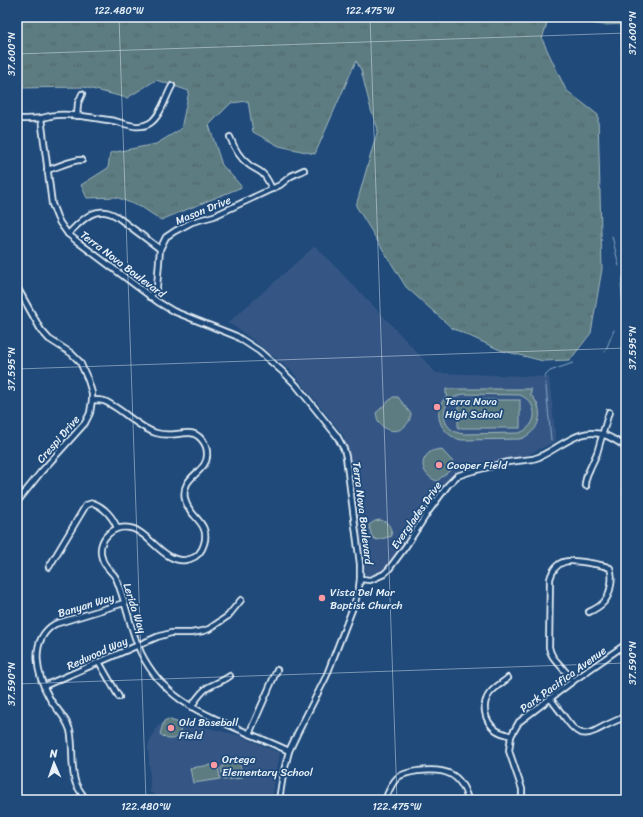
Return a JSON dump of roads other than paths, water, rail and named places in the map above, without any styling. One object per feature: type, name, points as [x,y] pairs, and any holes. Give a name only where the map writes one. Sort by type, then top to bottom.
[{"type":"street","points":[[17,119],[40,118],[57,115],[111,120],[134,126],[146,125],[155,119],[159,114],[172,86]]},
{"type":"street","points":[[76,116],[78,103],[82,94]]},
{"type":"street","name":"Terra Nova Boulevard","points":[[40,118],[54,211],[68,234],[150,298],[173,311],[227,332],[251,345],[266,356],[290,378],[332,430],[341,442],[344,449],[348,464],[360,556],[359,587],[355,602],[322,686],[289,751],[282,775],[279,800]]},
{"type":"street","points":[[230,137],[237,153],[246,163],[266,176],[272,189]]},
{"type":"street","points":[[47,170],[82,160]]},
{"type":"street","name":"Mason Drive","points":[[160,249],[166,237],[175,230],[214,216],[284,183],[291,176],[304,170]]},
{"type":"street","points":[[68,234],[88,216],[105,212],[116,216],[160,249],[158,284],[156,290],[150,298]]},
{"type":"street","name":"Crespi Drive","points":[[17,288],[41,330],[50,339],[71,353],[80,362],[92,393],[90,413],[85,423],[41,472],[17,502]]},
{"type":"street","points":[[50,567],[86,505],[93,503],[113,518],[117,528],[127,527],[137,530],[167,555],[178,560],[184,561],[194,558],[204,545],[204,530],[200,521],[186,505],[184,498],[186,484],[206,463],[207,450],[204,442],[197,435],[190,433],[173,435],[158,434],[148,430],[120,410],[105,402],[92,400]]},
{"type":"street","points":[[586,486],[586,475],[595,459],[609,412]]},
{"type":"street","name":"Everglades Drive","points":[[360,579],[370,580],[384,574],[389,569],[428,512],[448,485],[457,476],[508,462],[539,457],[574,437],[585,433],[591,432],[603,435],[626,447]]},
{"type":"street","name":"Lerida Way","points":[[117,528],[104,538],[101,557],[104,564],[116,578],[138,645],[145,660],[160,681],[178,698],[211,718],[289,751]]},
{"type":"street","points":[[573,681],[554,659],[549,647],[550,579],[554,570],[561,563],[577,561],[605,565],[610,568],[612,574],[610,592],[606,600],[598,608],[588,612]]},
{"type":"street","name":"Redwood Way","points":[[44,686],[157,637],[171,633],[191,633],[203,631],[219,623],[228,616],[241,600]]},
{"type":"street","name":"Banyan Way","points":[[86,800],[76,785],[71,736],[68,725],[50,699],[39,672],[38,648],[40,639],[47,630],[55,624],[124,603]]},
{"type":"street","name":"Park Pacifica Avenue","points":[[511,736],[519,722],[573,681],[626,644]]},
{"type":"street","points":[[99,662],[120,697]]},
{"type":"street","points":[[249,734],[276,670]]},
{"type":"street","points":[[191,707],[206,689],[230,676]]},
{"type":"street","points":[[508,678],[490,693],[485,708],[486,716],[491,725],[498,731],[511,736],[510,751],[522,789],[522,800]]},
{"type":"street","points":[[550,698],[572,727],[579,732],[592,732],[626,717]]},
{"type":"street","points":[[384,800],[392,784],[401,776],[412,772],[434,769],[450,774],[459,781],[465,790],[468,800]]},
{"type":"waterway","points":[[612,236],[619,266]]},
{"type":"waterway","points":[[623,277],[621,286],[624,317]]},
{"type":"waterway","points":[[605,352],[614,330]]},
{"type":"waterway","points":[[551,440],[545,376],[550,371],[573,363]]},
{"type":"place","name":"Terra Nova High School","points":[[437,407]]},
{"type":"place","name":"Cooper Field","points":[[439,465]]},
{"type":"place","name":"Vista Del Mar Baptist Church","points":[[322,598]]},
{"type":"place","name":"Old Baseball Field","points":[[171,728]]},
{"type":"place","name":"Ortega Elementary School","points":[[214,765]]}]
